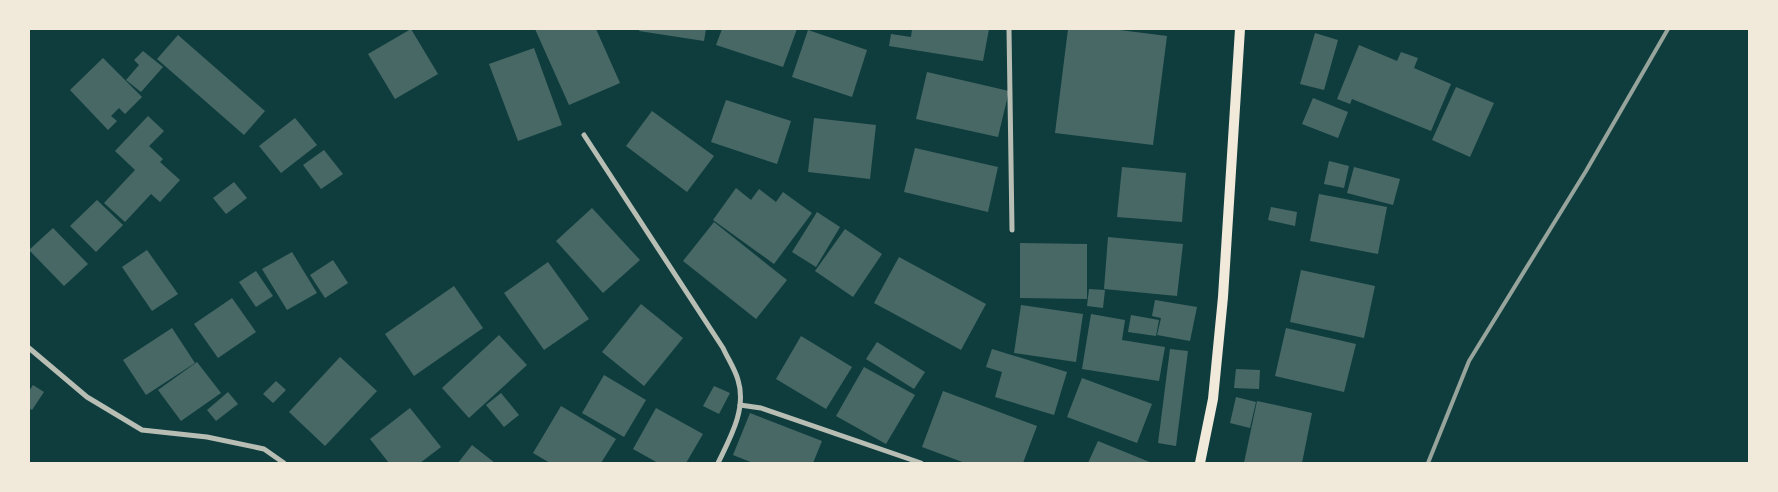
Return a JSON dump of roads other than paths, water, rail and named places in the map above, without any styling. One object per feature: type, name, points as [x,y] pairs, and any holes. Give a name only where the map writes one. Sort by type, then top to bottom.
[{"type":"main road","points":[[1200,463],[1213,399],[1223,297],[1240,29]]},
{"type":"street","points":[[1009,29],[1012,230]]},
{"type":"street","points":[[584,135],[723,348],[738,381],[740,405],[734,428],[718,463]]},
{"type":"street","points":[[29,348],[86,397],[142,430],[207,437],[264,449],[284,463]]},
{"type":"street","points":[[740,405],[760,408],[921,463]]},
{"type":"railway","points":[[1428,463],[1469,361],[1586,171],[1668,29]]}]
